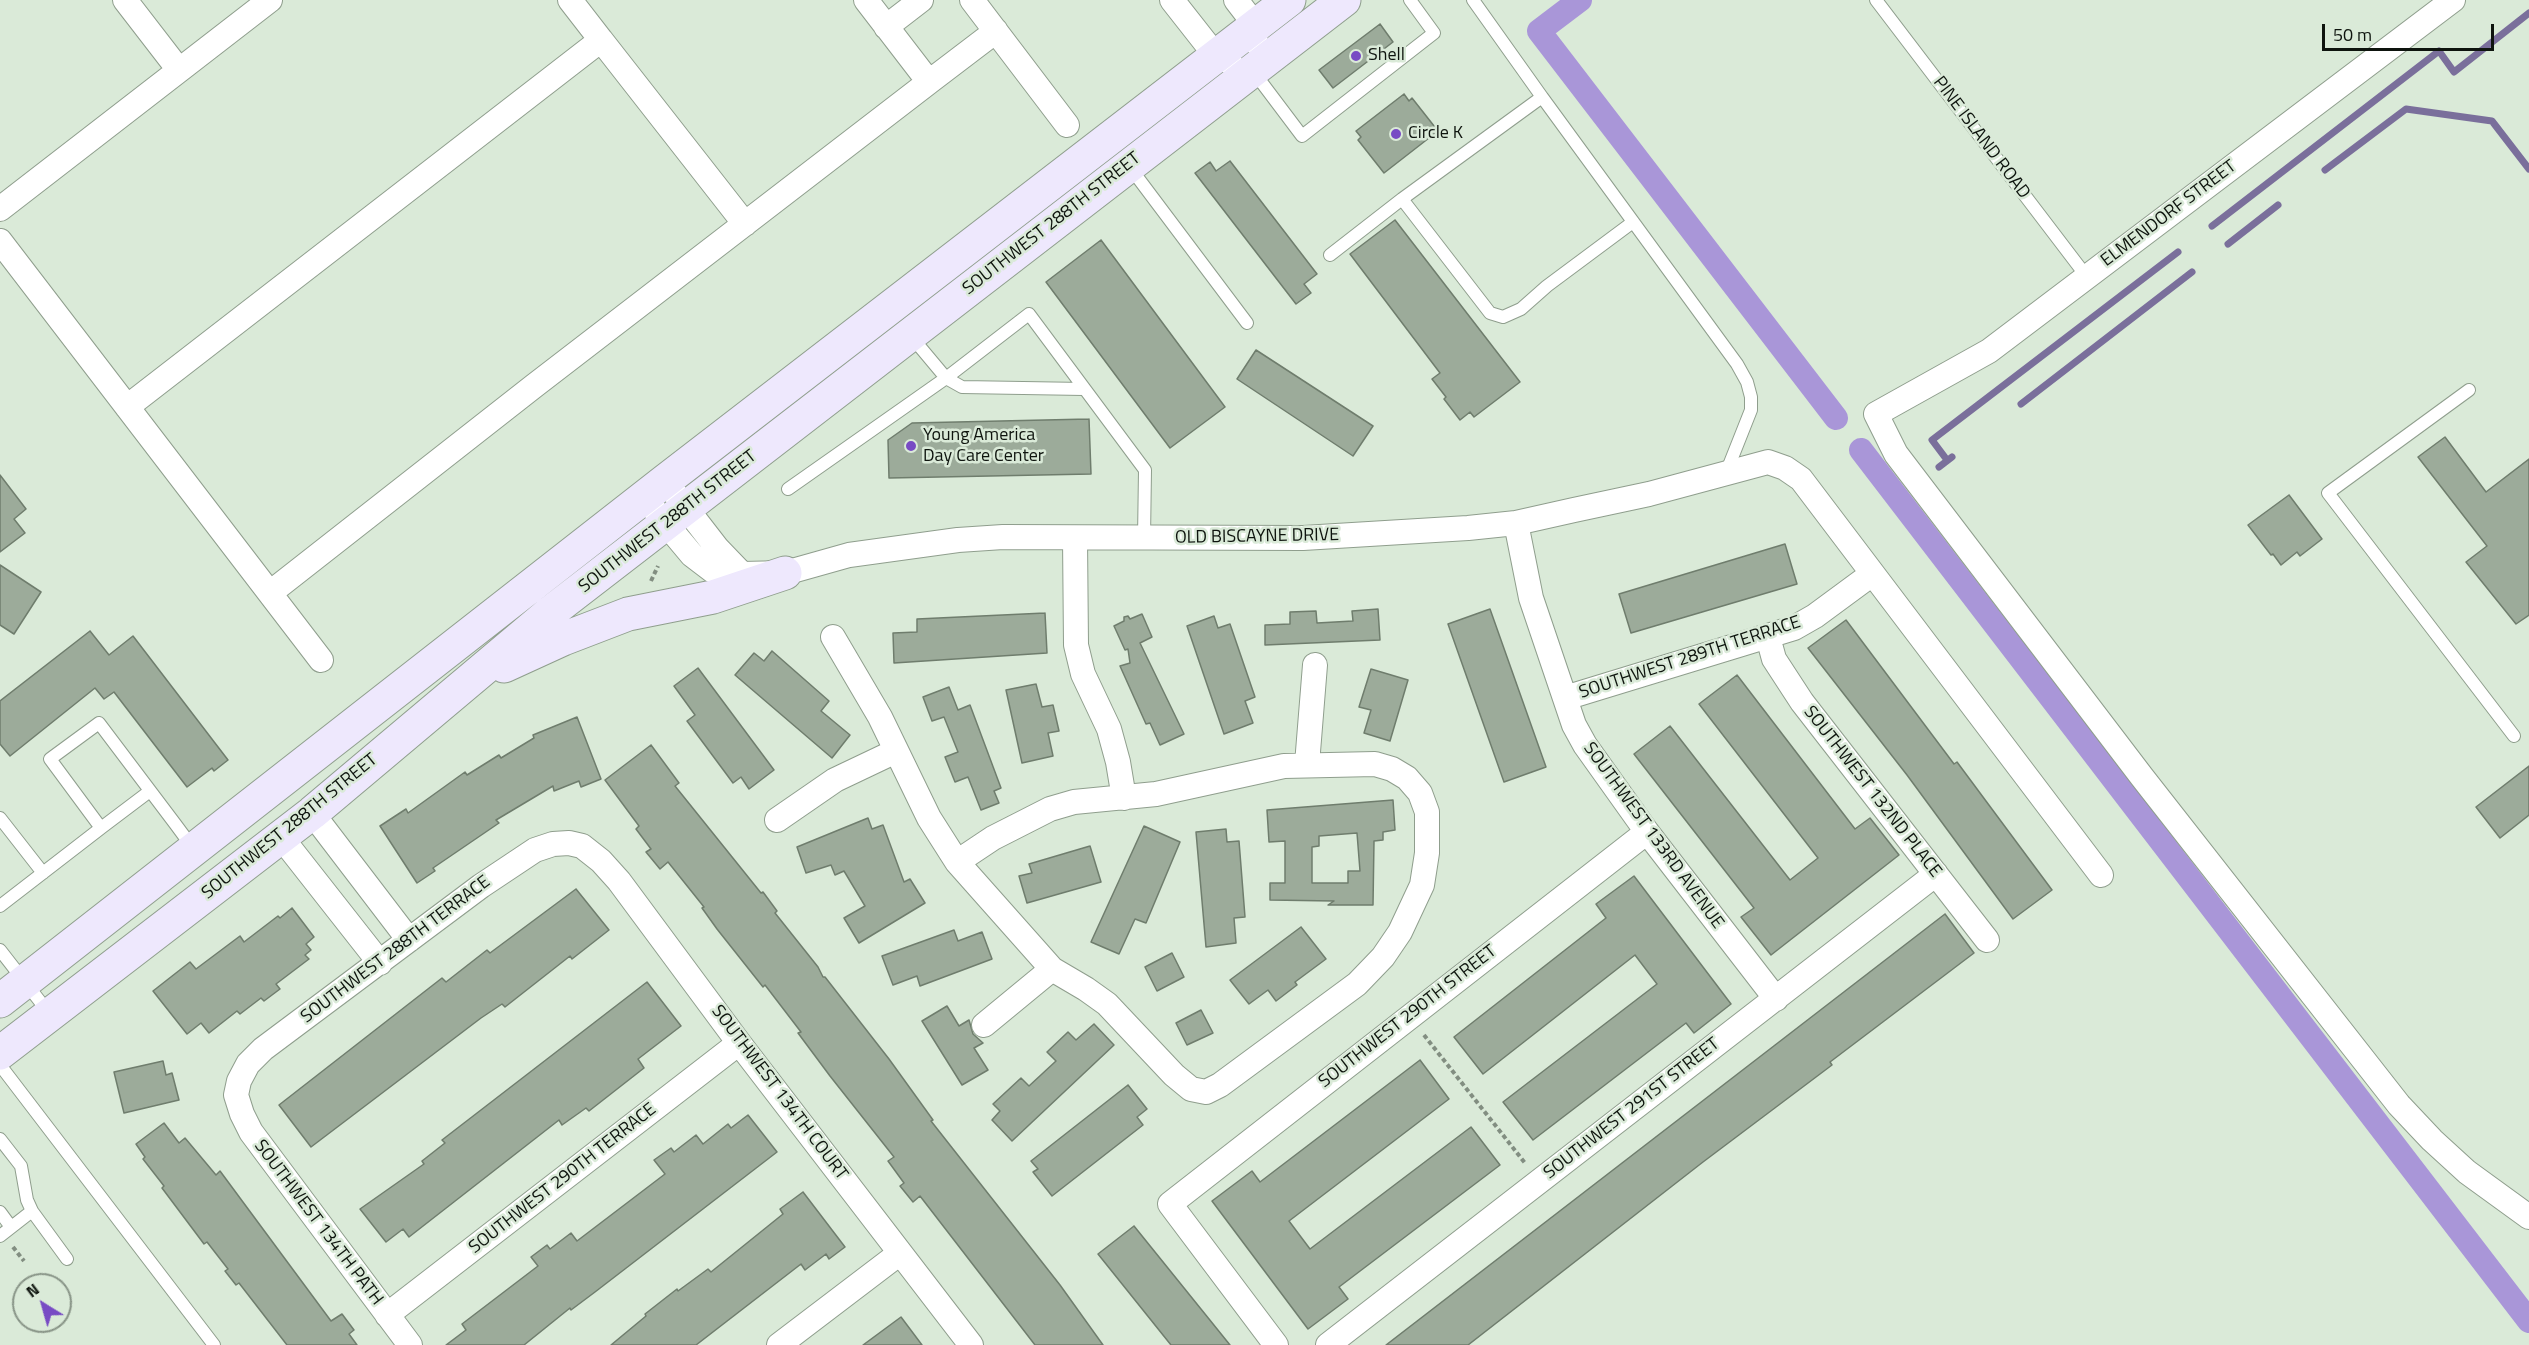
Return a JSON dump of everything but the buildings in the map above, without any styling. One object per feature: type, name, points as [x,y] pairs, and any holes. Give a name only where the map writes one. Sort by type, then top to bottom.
[{"type":"main road","name":"SOUTHWEST 288TH STREET","points":[[12,992],[655,489],[1289,0]]},
{"type":"main road","name":"SOUTHWEST 288TH STREET","points":[[0,1053],[312,813],[551,612],[1344,0]]},
{"type":"main road","points":[[889,309],[910,334]]},
{"type":"main road","points":[[471,679],[628,614],[713,597],[785,573]]},
{"type":"street","points":[[125,0],[179,70]]},
{"type":"street","points":[[0,209],[270,0]]},
{"type":"street","points":[[570,0],[745,224]]},
{"type":"street","points":[[866,0],[929,82]]},
{"type":"street","points":[[886,27],[921,0]]},
{"type":"street","points":[[972,0],[1067,125]]},
{"type":"street","points":[[1173,0],[1216,57],[1253,70],[1256,26],[1236,0]]},
{"type":"street","name":"ELMENDORF STREET","points":[[2453,0],[1989,351],[1876,414],[1903,463],[2135,768],[2399,1105],[2467,1172],[2529,1217]]},
{"type":"street","points":[[270,594],[534,386],[996,31]]},
{"type":"street","points":[[127,407],[601,40]]},
{"type":"street","points":[[0,241],[321,660]]},
{"type":"street","name":"OLD BISCAYNE DRIVE","points":[[655,489],[675,515],[702,564],[713,571],[742,574],[785,573],[849,555],[925,543],[1003,537],[1371,535],[1516,522],[1649,494],[1768,462],[1785,468],[1801,479],[1872,574]]},
{"type":"street","name":"SOUTHWEST 133RD AVENUE","points":[[1516,522],[1532,598],[1574,725],[1595,762],[1776,999]]},
{"type":"street","points":[[1075,538],[1076,645],[1083,674],[1109,729],[1124,798]]},
{"type":"street","points":[[1872,574],[2101,875]]},
{"type":"street","name":"SOUTHWEST 289TH TERRACE","points":[[1565,698],[1768,637],[1815,616],[1872,574]]},
{"type":"street","points":[[833,637],[880,717],[929,818],[957,862],[1052,969],[1107,1004],[1191,1089],[1206,1092],[1220,1085],[1357,984],[1383,957],[1400,932],[1422,885],[1427,853],[1427,812],[1420,793],[1407,778],[1392,769],[1375,764],[1284,766],[1208,783],[1124,798],[1074,802],[1050,809],[993,838],[957,862]]},
{"type":"street","name":"SOUTHWEST 132ND PLACE","points":[[1768,637],[1774,659],[1784,677],[1987,940]]},
{"type":"street","points":[[1307,764],[1315,665]]},
{"type":"street","points":[[777,820],[835,780],[896,751]]},
{"type":"street","points":[[312,813],[409,940]]},
{"type":"street","name":"SOUTHWEST 290TH STREET","points":[[1276,1345],[1170,1204],[1647,832]]},
{"type":"street","points":[[281,837],[380,963]]},
{"type":"street","name":"SOUTHWEST 288TH TERRACE","points":[[236,1095],[239,1081],[248,1064],[263,1048],[499,873],[535,850],[553,844],[582,846]]},
{"type":"street","name":"SOUTHWEST 134TH COURT","points":[[582,846],[601,861],[620,881],[739,1043],[971,1345]]},
{"type":"street","name":"SOUTHWEST 291ST STREET","points":[[1328,1345],[1936,874]]},
{"type":"street","points":[[984,1024],[1052,969]]},
{"type":"street","name":"SOUTHWEST 290TH TERRACE","points":[[387,1315],[739,1043]]},
{"type":"street","name":"SOUTHWEST 134TH PATH","points":[[236,1095],[251,1132],[410,1345]]},
{"type":"street","points":[[779,1345],[900,1253]]},
{"type":"lane","points":[[1253,70],[1302,136],[1434,33],[1410,0]]},
{"type":"lane","points":[[1473,0],[1737,364],[1747,381],[1751,410],[1726,472]]},
{"type":"lane","name":"PINE ISLAND ROAD","points":[[1876,0],[2086,277]]},
{"type":"lane","points":[[1330,255],[1402,199],[1542,97]]},
{"type":"lane","points":[[1128,165],[1247,323]]},
{"type":"lane","points":[[1402,199],[1490,313],[1503,317],[1521,309],[1547,286],[1633,222]]},
{"type":"lane","points":[[788,489],[946,378],[1029,314],[1145,470],[1144,538]]},
{"type":"lane","points":[[910,334],[946,378],[962,387],[1084,389]]},
{"type":"lane","points":[[2469,390],[2328,493],[2514,736]]},
{"type":"lane","points":[[101,828],[50,759],[99,723],[194,849]]},
{"type":"lane","points":[[0,906],[150,791]]},
{"type":"lane","points":[[0,818],[43,873]]},
{"type":"lane","points":[[0,951],[12,992],[50,1015]]},
{"type":"lane","points":[[0,1065],[214,1345]]},
{"type":"lane","points":[[0,1139],[21,1166],[27,1200],[32,1211],[67,1259]]},
{"type":"lane","points":[[0,1236],[32,1211]]},
{"type":"lane","points":[[0,1212],[11,1227]]},
{"type":"path","points":[[648,589],[660,561]]},
{"type":"path","points":[[1422,1032],[1527,1165]]},
{"type":"path","points":[[12,1246],[24,1261]]},
{"type":"waterway","points":[[1580,0],[1539,31],[1836,418]]},
{"type":"waterway","points":[[2212,226],[2439,51],[2454,72],[2529,13]]},
{"type":"waterway","points":[[2325,170],[2406,109],[2492,121],[2529,169]]},
{"type":"waterway","points":[[2228,244],[2278,205]]},
{"type":"waterway","points":[[1947,460],[1932,440],[2178,252]]},
{"type":"waterway","points":[[2021,404],[2192,272]]},
{"type":"waterway","points":[[1861,450],[2529,1321]]},
{"type":"waterway","points":[[1939,467],[1952,457]]},
{"type":"place","name":"Shell","points":[[1356,56]]},
{"type":"place","name":"Circle K","points":[[1396,134]]},
{"type":"place","name":"Young America Day Care Center","points":[[911,446]]}]
